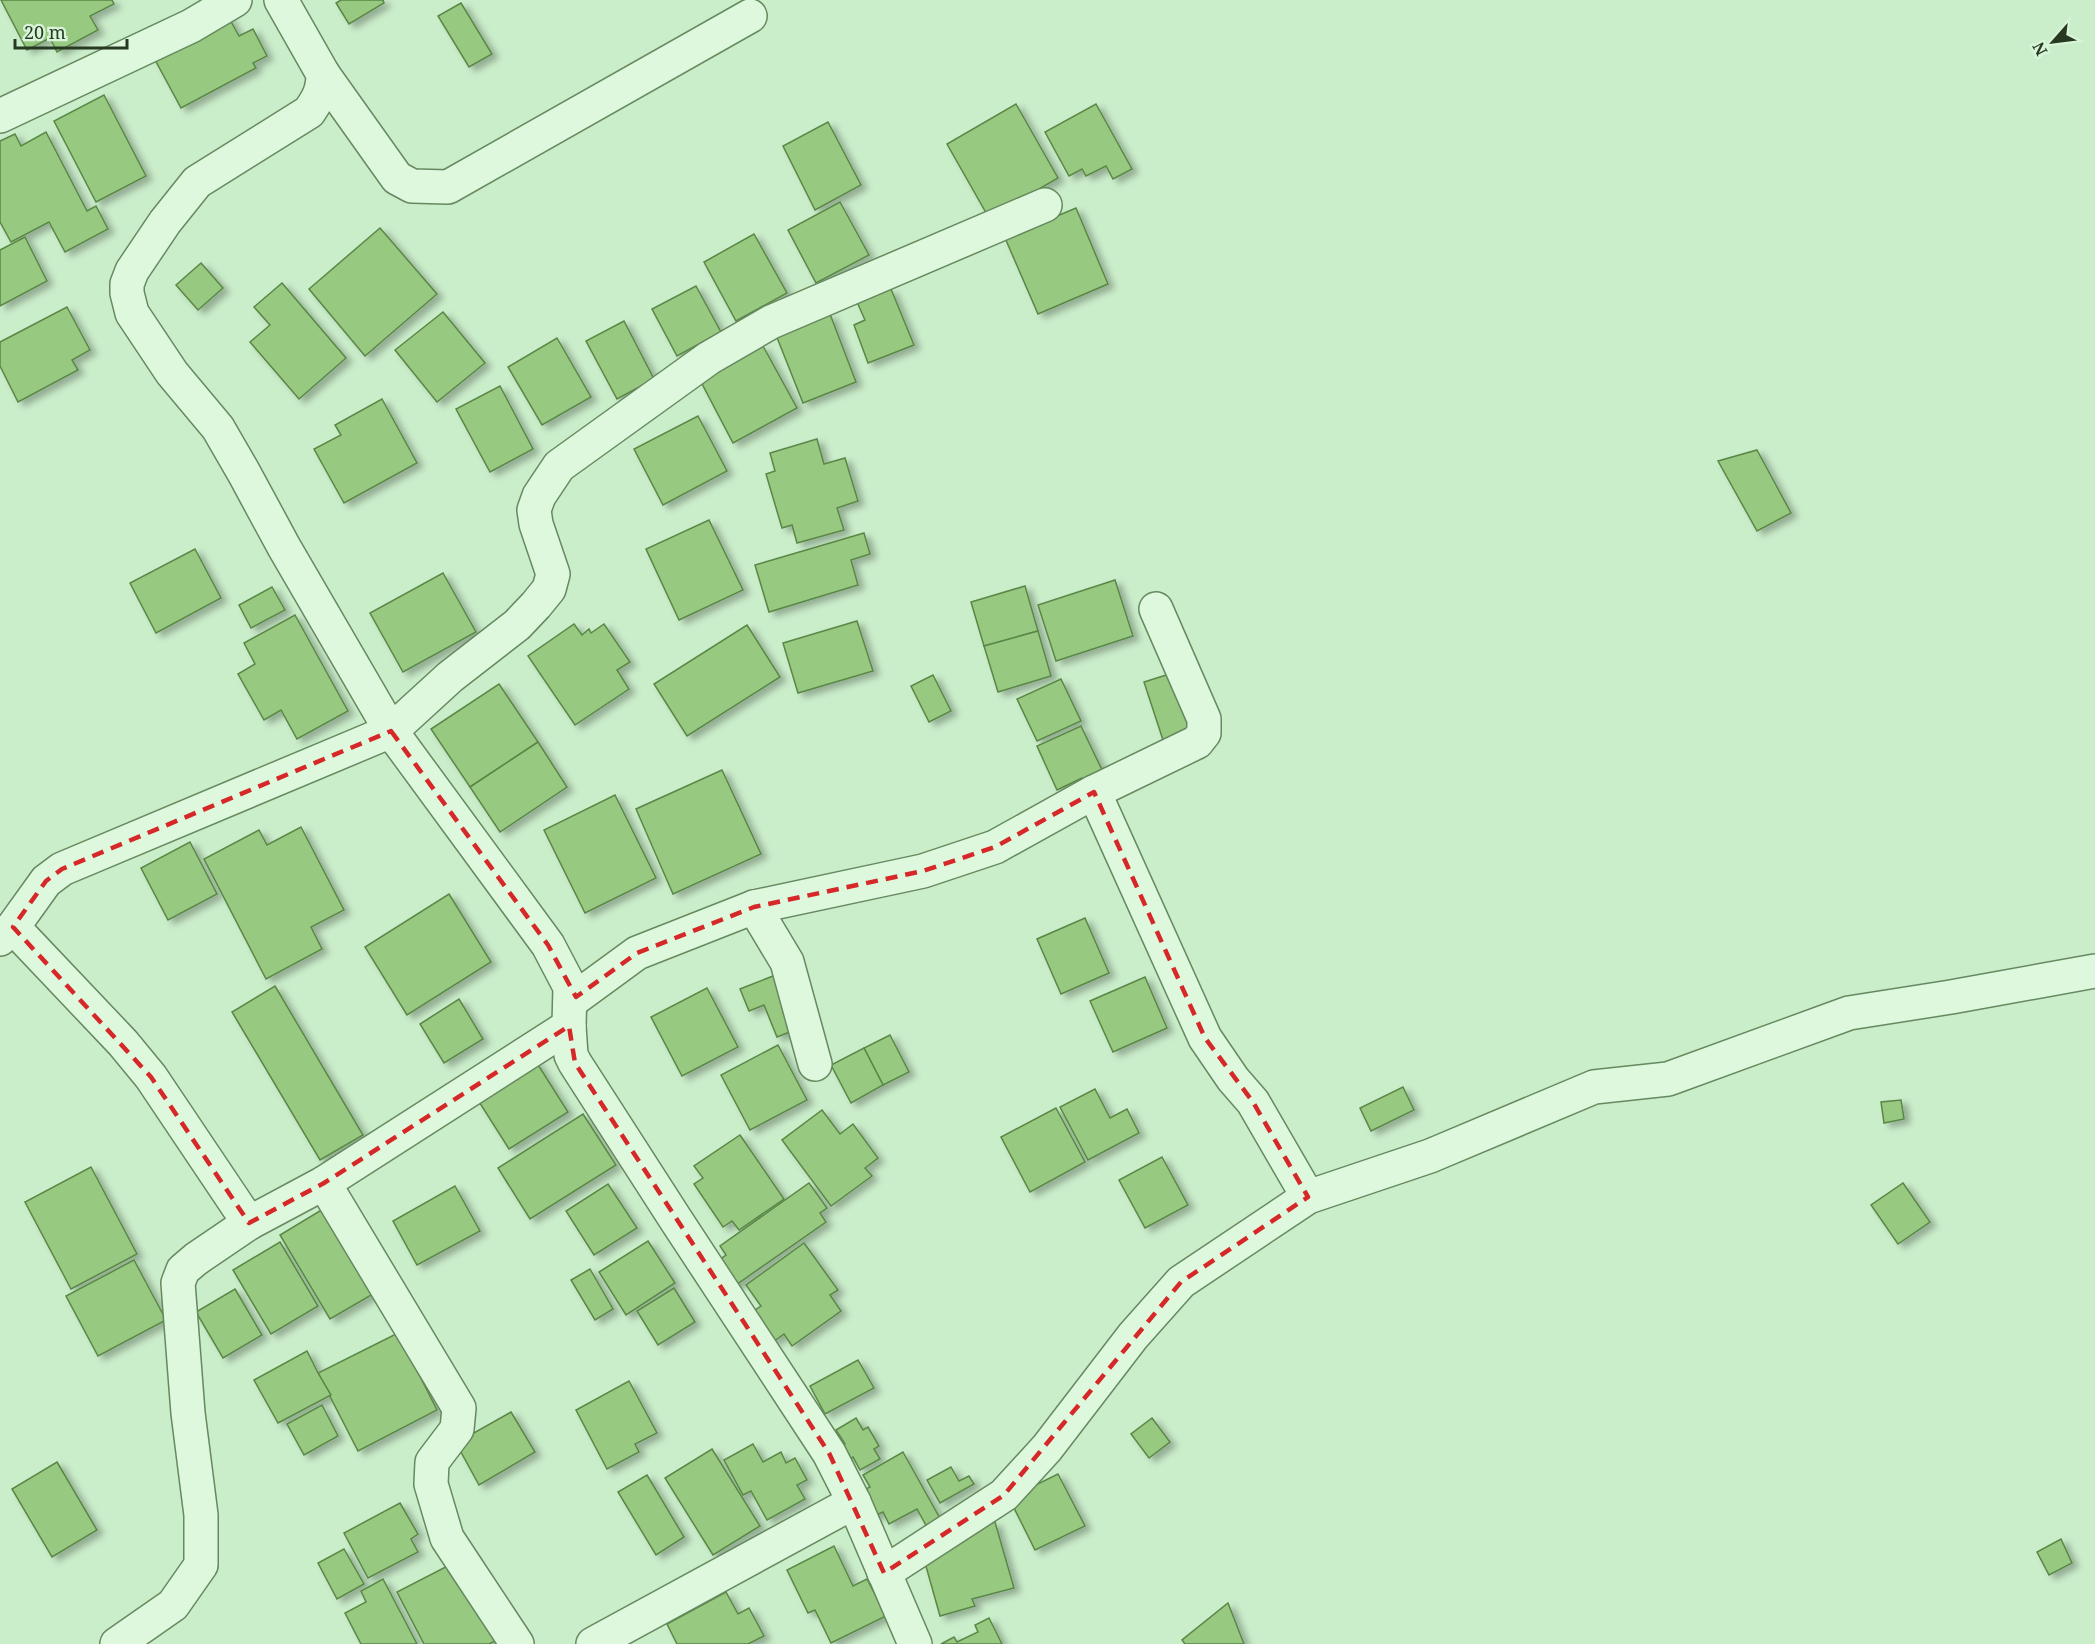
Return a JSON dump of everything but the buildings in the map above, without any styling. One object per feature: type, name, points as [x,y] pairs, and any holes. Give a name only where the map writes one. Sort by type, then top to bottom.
[{"type":"street","points":[[0,116],[180,31],[235,0]]},
{"type":"street","points":[[281,0],[322,74],[397,178],[412,186],[448,187],[750,15]]},
{"type":"street","points":[[322,74],[323,86],[320,98],[309,112],[197,182],[165,222],[132,271],[127,284],[132,313],[172,373],[218,428],[284,547],[391,730],[548,945],[570,987],[571,1055],[575,1063],[829,1453],[855,1502],[915,1644]]},
{"type":"street","points":[[249,1223],[144,1068],[123,1043],[7,933],[46,881],[62,869],[391,730],[450,678],[517,625],[549,589],[553,574],[536,524],[534,510],[539,496],[559,466],[709,358],[771,322],[1045,205]]},
{"type":"street","points":[[117,1644],[172,1605],[201,1565],[201,1515],[188,1413],[178,1283],[183,1270],[196,1258],[249,1223],[324,1183],[569,1014],[637,953],[754,907],[923,871],[995,847],[1094,792],[1197,742],[1204,733],[1204,719],[1156,609]]},
{"type":"street","points":[[1094,792],[1205,1038],[1233,1079],[1253,1102],[1308,1197]]},
{"type":"street","points":[[754,907],[787,962],[815,1064]]},
{"type":"street","points":[[884,1573],[1004,1495],[1047,1448],[1133,1336],[1181,1282],[1308,1197],[1430,1156],[1594,1087],[1668,1078],[1849,1013],[1951,998],[2095,971]]},
{"type":"street","points":[[324,1183],[459,1408],[457,1429],[432,1462],[431,1484],[447,1538],[517,1644]]},
{"type":"street","points":[[592,1644],[855,1502]]},
{"type":"highlighted area","points":[[391,731],[548,945],[576,997],[637,953],[754,907],[923,871],[995,847],[1094,792],[1205,1038],[1253,1102],[1308,1197],[1181,1282],[1004,1495],[884,1573],[829,1453],[575,1063],[569,1026],[324,1183],[249,1223],[151,1077],[13,927],[46,881],[62,869]]}]
